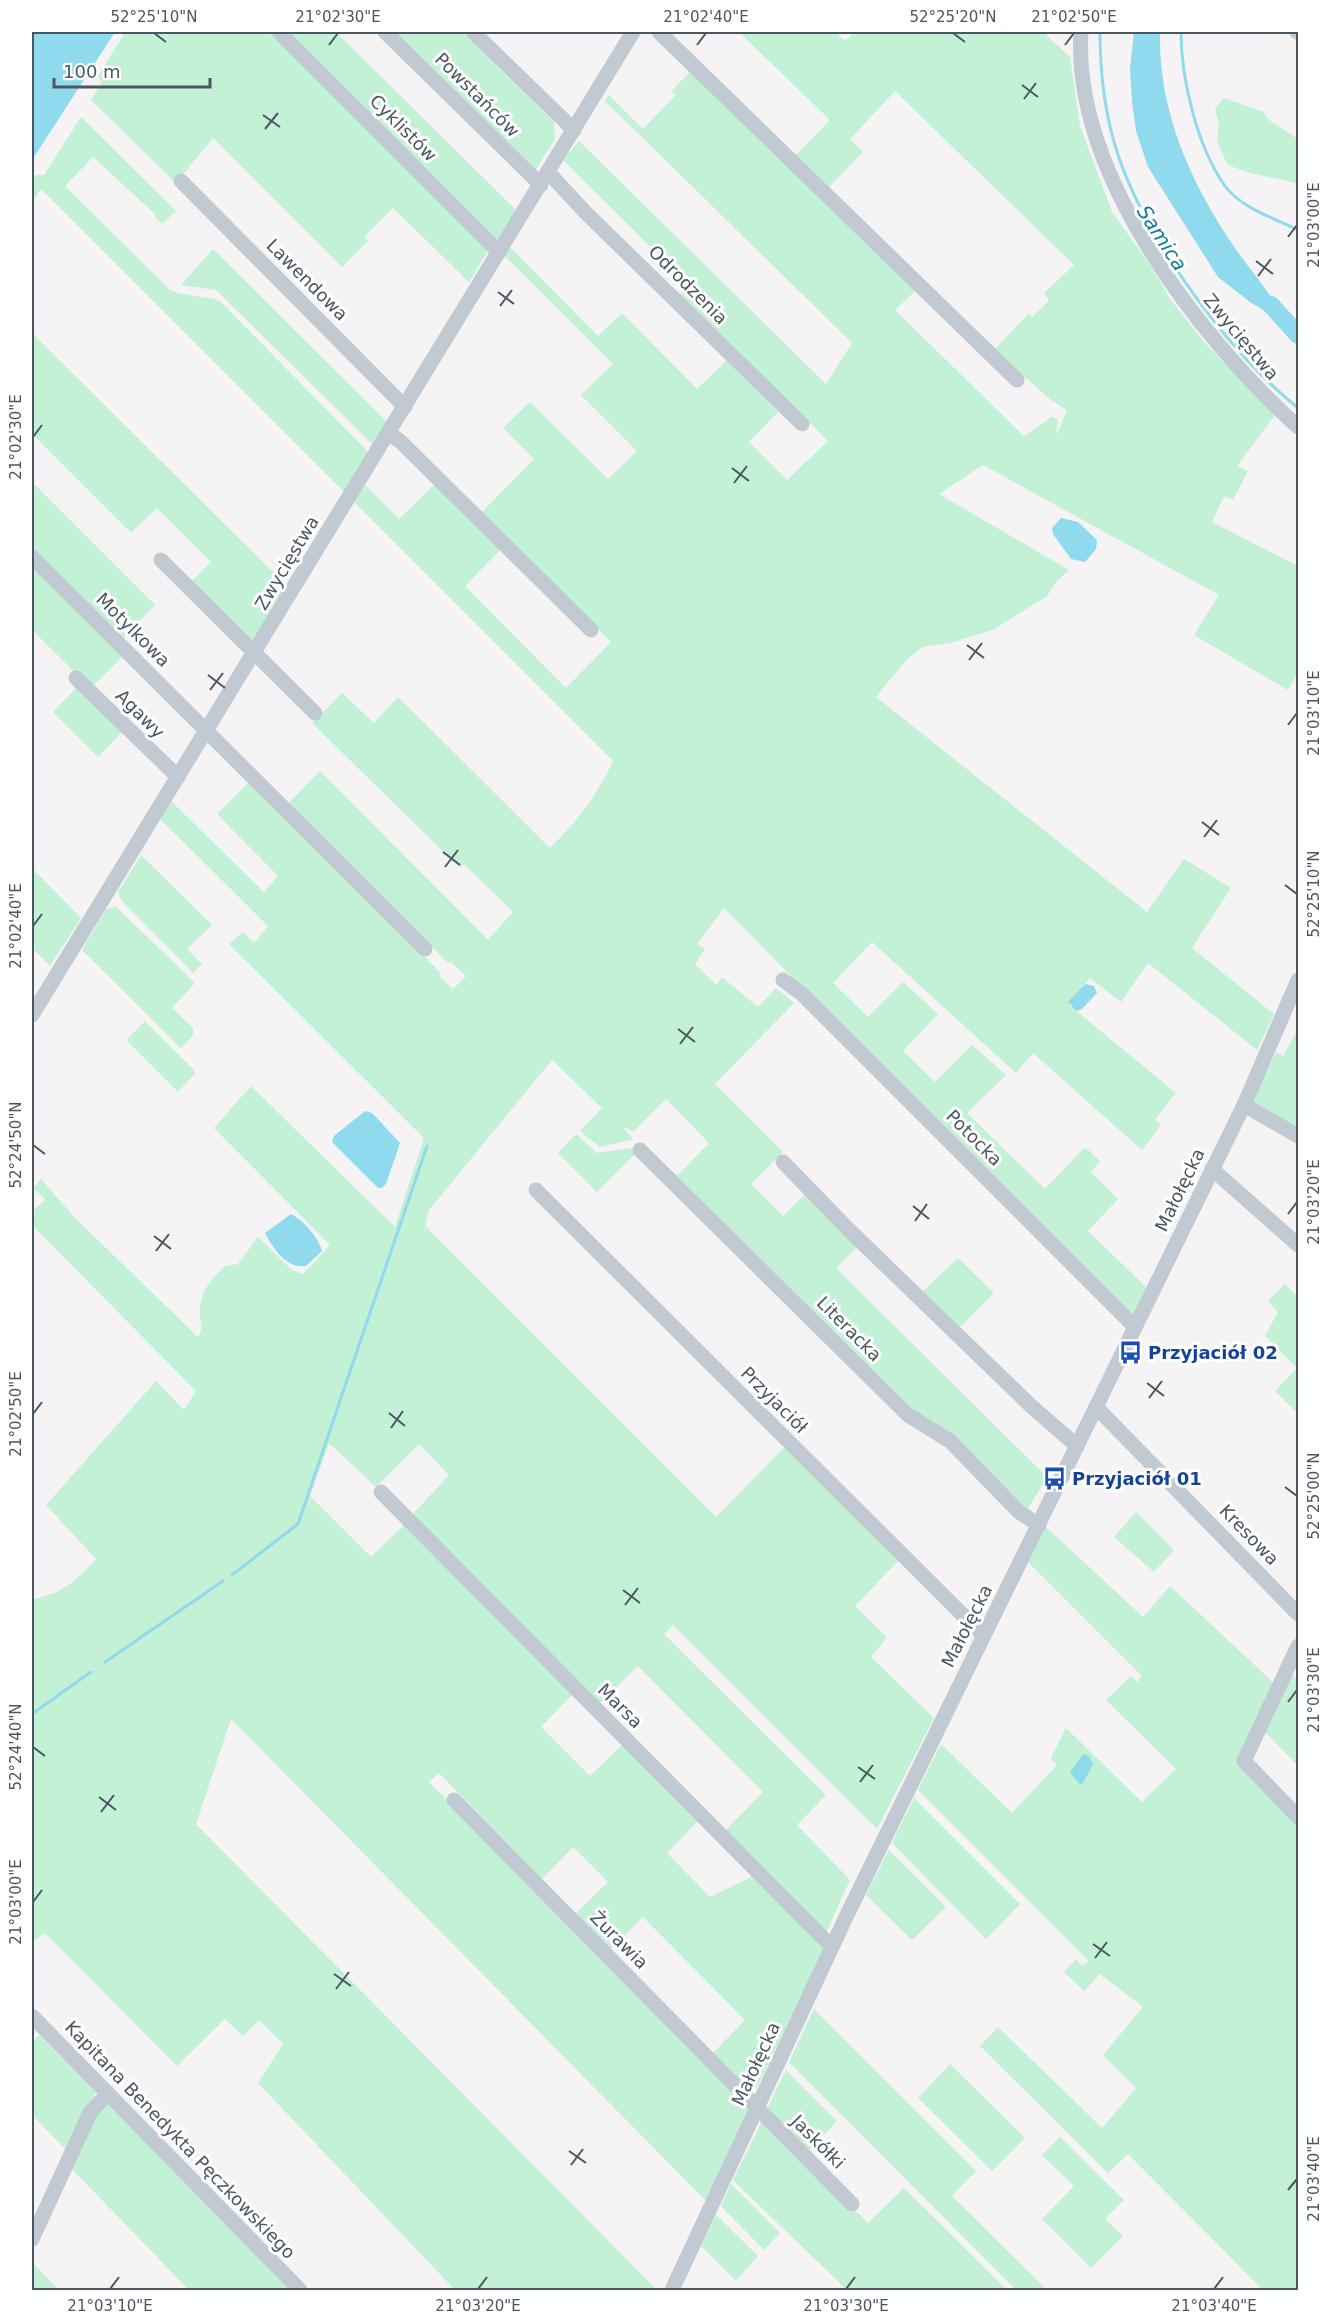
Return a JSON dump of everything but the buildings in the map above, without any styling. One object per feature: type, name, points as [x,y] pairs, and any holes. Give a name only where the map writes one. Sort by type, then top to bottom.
[{"type":"street","name":"Cyklistów","points":[[279,32],[499,252]]},
{"type":"street","name":"Powstańców","points":[[385,32],[541,185]]},
{"type":"street","points":[[473,32],[574,130]]},
{"type":"street","points":[[659,32],[1017,380]]},
{"type":"street","name":"Zwycięstwa","points":[[1081,32],[1081,66],[1095,129],[1108,168],[1134,219],[1165,271],[1201,324],[1246,377],[1299,427]]},
{"type":"street","name":"Zwycięstwa","points":[[32,1015],[549,172],[626,35]]},
{"type":"street","name":"Odrodzenia","points":[[549,172],[585,212],[802,424]]},
{"type":"street","name":"Lawendowa","points":[[181,182],[405,407]]},
{"type":"street","points":[[389,433],[401,442],[591,630]]},
{"type":"street","name":"Motylkowa","points":[[32,557],[425,949]]},
{"type":"street","points":[[161,560],[315,713]]},
{"type":"street","name":"Agawy","points":[[76,678],[178,777]]},
{"type":"street","name":"Potocka","points":[[783,980],[810,1002],[1135,1327]]},
{"type":"street","name":"Małołęcka","points":[[672,2290],[832,1947],[1244,1105],[1299,980]]},
{"type":"street","points":[[1244,1105],[1299,1136]]},
{"type":"street","name":"Literacka","points":[[640,1150],[908,1415],[950,1441],[1019,1512],[1039,1525]]},
{"type":"street","points":[[783,1162],[849,1230],[1023,1399],[1077,1446]]},
{"type":"street","points":[[1212,1169],[1299,1245]]},
{"type":"street","name":"Przyjaciół","points":[[536,1190],[984,1636]]},
{"type":"street","name":"Kresowa","points":[[1096,1407],[1299,1614]]},
{"type":"street","name":"Marsa","points":[[381,1492],[832,1947]]},
{"type":"street","points":[[1299,1646],[1244,1761],[1299,1816]]},
{"type":"street","name":"Żurawia","points":[[454,1800],[757,2108]]},
{"type":"street","name":"Kapitana Benedykta Pęczkowskiego","points":[[32,2016],[300,2290]]},
{"type":"street","points":[[32,2239],[90,2113],[108,2093]]},
{"type":"street","name":"Jaskółki","points":[[757,2108],[852,2204]]},
{"type":"green space","points":[[125,32],[265,32],[276,38],[489,249],[469,282],[393,208],[364,237],[368,241],[342,267],[213,138],[176,183],[91,100],[102,82],[98,76]]},
{"type":"green space","points":[[283,32],[336,32],[516,210],[495,242]]},
{"type":"green space","points":[[390,32],[462,32],[554,122],[555,139],[534,173]]},
{"type":"green space","points":[[739,32],[835,32],[845,41],[854,32],[1043,32],[1070,57],[1080,126],[1112,212],[1152,268],[1170,299],[1205,343],[1275,415],[1237,466],[1248,471],[1233,500],[1224,496],[1212,522],[1298,566],[1298,672],[1288,690],[1194,635],[1219,595],[983,465],[939,494],[1069,570],[1058,580],[1047,596],[993,630],[950,643],[923,647],[906,660],[876,697],[1147,912],[1184,859],[1231,888],[1192,948],[1274,1014],[1257,1050],[1148,963],[1121,1002],[1090,978],[1069,1002],[1069,1005],[1176,1093],[1155,1119],[1161,1125],[1142,1150],[1033,1053],[1016,1073],[872,942],[833,983],[868,1017],[903,982],[938,1014],[903,1051],[935,1082],[972,1045],[1006,1075],[967,1113],[1045,1189],[1085,1147],[1100,1161],[1091,1172],[1118,1199],[1088,1231],[1146,1287],[1141,1305],[1133,1315],[928,1115],[724,908],[697,944],[705,949],[695,964],[716,985],[722,977],[758,1007],[776,988],[794,1003],[715,1084],[783,1152],[751,1184],[783,1216],[806,1193],[859,1245],[836,1268],[1047,1477],[1027,1510],[927,1423],[677,1176],[709,1143],[666,1099],[633,1132],[623,1128],[633,1139],[600,1147],[580,1131],[602,1108],[552,1060],[429,1210],[425,1226],[716,1517],[786,1446],[899,1560],[855,1606],[887,1637],[871,1657],[934,1718],[877,1829],[673,1625],[664,1634],[826,1795],[797,1825],[850,1880],[826,1933],[725,1831],[763,1792],[638,1666],[599,1704],[411,1516],[449,1475],[419,1444],[376,1487],[329,1443],[310,1496],[371,1557],[404,1525],[572,1695],[541,1727],[590,1776],[622,1745],[698,1821],[667,1853],[710,1897],[753,1876],[824,1950],[757,2087],[746,2089],[713,2053],[745,2020],[643,1917],[611,1949],[576,1913],[608,1882],[573,1847],[542,1879],[439,1773],[429,1782],[749,2106],[707,2202],[231,1719],[196,1824],[657,2290],[455,2290],[258,2083],[283,2044],[259,2020],[243,2036],[225,2019],[177,2066],[45,1933],[32,1942],[32,1599],[52,1594],[68,1585],[96,1559],[46,1505],[156,1381],[184,1410],[196,1391],[32,1225],[32,1212],[45,1199],[33,1188],[41,1179],[75,1218],[198,1337],[201,1329],[201,1300],[207,1288],[225,1266],[238,1264],[258,1237],[292,1270],[303,1274],[330,1245],[214,1128],[251,1086],[395,1227],[424,1138],[229,944],[243,932],[254,943],[268,926],[160,819],[171,801],[264,892],[278,876],[217,814],[249,782],[440,972],[440,977],[453,989],[466,976],[452,963],[447,962],[288,804],[320,771],[488,940],[513,912],[464,864],[460,868],[312,723],[342,693],[374,723],[398,697],[550,848],[578,818],[600,786],[613,761],[354,502],[365,485],[399,519],[435,484],[501,549],[465,586],[566,688],[611,642],[482,512],[534,459],[503,428],[530,402],[608,479],[637,451],[581,395],[613,364],[505,256],[510,247],[598,336],[622,313],[697,389],[727,360],[778,412],[749,442],[787,480],[828,441],[679,295],[689,285],[563,160],[579,141],[826,384],[852,343],[605,101],[609,95],[643,129],[676,95],[671,91],[691,71],[915,291],[895,310],[1024,436],[1052,417],[1058,419],[1056,436],[1067,410],[1051,400],[994,350],[1029,313],[1032,317],[1049,301],[1044,293],[1074,265],[895,91],[850,139],[863,152],[828,188],[795,156],[830,120]]},
{"type":"green space","points":[[1224,98],[1264,112],[1269,120],[1298,139],[1298,184],[1227,164],[1217,141],[1219,125],[1215,109]]},
{"type":"green space","points":[[81,117],[176,211],[162,224],[154,216],[155,214],[93,157],[65,186],[170,290],[220,301],[368,452],[344,492],[41,189],[32,203],[32,181],[36,175],[44,175]]},
{"type":"green space","points":[[213,249],[387,422],[373,445],[216,290],[181,285]]},
{"type":"green space","points":[[32,333],[286,585],[254,640],[248,641],[190,583],[211,562],[157,508],[131,533],[32,434]]},
{"type":"green space","points":[[32,482],[155,605],[123,638],[32,548]]},
{"type":"green space","points":[[32,565],[123,656],[91,688],[32,630]]},
{"type":"green space","points":[[77,687],[123,731],[98,757],[53,712]]},
{"type":"green space","points":[[141,855],[212,925],[187,949],[202,964],[193,973],[121,900],[118,892]]},
{"type":"green space","points":[[32,868],[81,918],[50,966],[32,948]]},
{"type":"green space","points":[[116,907],[195,983],[172,1008],[193,1028],[193,1035],[181,1048],[82,950],[106,909]]},
{"type":"green space","points":[[145,1021],[194,1070],[195,1073],[178,1092],[126,1040]]},
{"type":"green space","points":[[1298,1029],[1298,1130],[1256,1106],[1253,1100],[1276,1052],[1283,1056]]},
{"type":"green space","points":[[576,1134],[597,1153],[632,1148],[636,1153],[597,1192],[558,1153]]},
{"type":"green space","points":[[958,1258],[994,1293],[960,1327],[923,1291]]},
{"type":"green space","points":[[1285,1284],[1298,1297],[1298,1414],[1275,1391],[1297,1368],[1265,1336],[1278,1312],[1268,1301]]},
{"type":"green space","points":[[1136,1512],[1174,1550],[1154,1572],[1114,1537]]},
{"type":"green space","points":[[1045,1526],[1143,1617],[1170,1586],[1276,1685],[1238,1763],[1298,1822],[1298,2290],[1259,2290],[1261,2288],[1128,2154],[1108,2173],[980,2046],[998,2027],[1102,2128],[1136,2088],[1103,2055],[1143,2007],[1100,1974],[1084,1991],[1064,1972],[1076,1959],[1082,1966],[1089,1961],[918,1790],[941,1744],[1012,1813],[1057,1765],[1051,1758],[1066,1728],[1142,1802],[1176,1769],[1106,1700],[1131,1676],[1137,1682],[1142,1676],[1026,1560]]},
{"type":"green space","points":[[1291,1673],[1298,1681],[1298,1766],[1264,1731]]},
{"type":"green space","points":[[914,1798],[1020,1904],[986,1939],[892,1843]]},
{"type":"green space","points":[[889,1850],[946,1907],[912,1940],[866,1895]]},
{"type":"green space","points":[[814,2009],[976,2171],[952,2196],[1047,2290],[1016,2290],[789,2062]]},
{"type":"green space","points":[[39,2035],[96,2092],[68,2152],[32,2115],[32,2043]]},
{"type":"green space","points":[[950,2064],[1025,2138],[992,2171],[918,2098]]},
{"type":"green space","points":[[786,2070],[837,2121],[808,2152],[766,2111]]},
{"type":"green space","points":[[105,2104],[109,2104],[290,2290],[189,2290],[69,2166],[94,2114]]},
{"type":"green space","points":[[762,2121],[868,2223],[904,2188],[1007,2290],[847,2290],[733,2180]]},
{"type":"green space","points":[[1060,2137],[1124,2200],[1105,2219],[1123,2236],[1091,2268],[1042,2219],[1074,2186],[1042,2155]]},
{"type":"green space","points":[[731,2184],[780,2233],[764,2250],[721,2206]]},
{"type":"green space","points":[[716,2215],[758,2256],[736,2281],[701,2246]]},
{"type":"green space","points":[[32,2262],[59,2290],[32,2290]]},
{"type":"water","points":[[34,32],[115,32],[32,160],[32,36]]},
{"type":"water","points":[[1134,32],[1160,32],[1161,61],[1171,118],[1191,172],[1219,224],[1269,294],[1286,324],[1250,302],[1218,277],[1148,167],[1136,131],[1132,102],[1130,69]]},
{"type":"water","points":[[1061,518],[1078,522],[1097,540],[1096,549],[1085,562],[1071,559],[1053,534],[1052,528]]},
{"type":"water","points":[[1085,984],[1094,986],[1097,993],[1082,1009],[1076,1011],[1068,1002]]},
{"type":"water","points":[[365,1111],[372,1113],[400,1143],[386,1184],[382,1188],[378,1188],[332,1142],[334,1136]]},
{"type":"water","points":[[291,1214],[310,1230],[322,1251],[306,1266],[286,1261],[276,1251],[265,1233]]},
{"type":"water","points":[[1083,1754],[1089,1756],[1093,1765],[1083,1783],[1080,1784],[1070,1773]]},
{"type":"waterway","name":"Samica","points":[[1100,32],[1102,80],[1110,127],[1132,191],[1170,260],[1219,327],[1271,385],[1298,408]]},
{"type":"waterway","points":[[1181,32],[1184,70],[1193,112],[1206,152],[1215,170],[1225,186],[1239,200],[1296,229]]},
{"type":"waterway","points":[[1271,305],[1298,335]]},
{"type":"waterway","points":[[232,1575],[298,1524],[427,1146]]},
{"type":"waterway","points":[[105,1662],[223,1581]]},
{"type":"waterway","points":[[32,1714],[91,1672]]},
{"type":"place","name":"Przyjaciół 02","points":[[1130,1353]]},
{"type":"place","name":"Przyjaciół 01","points":[[1054,1479]]}]
